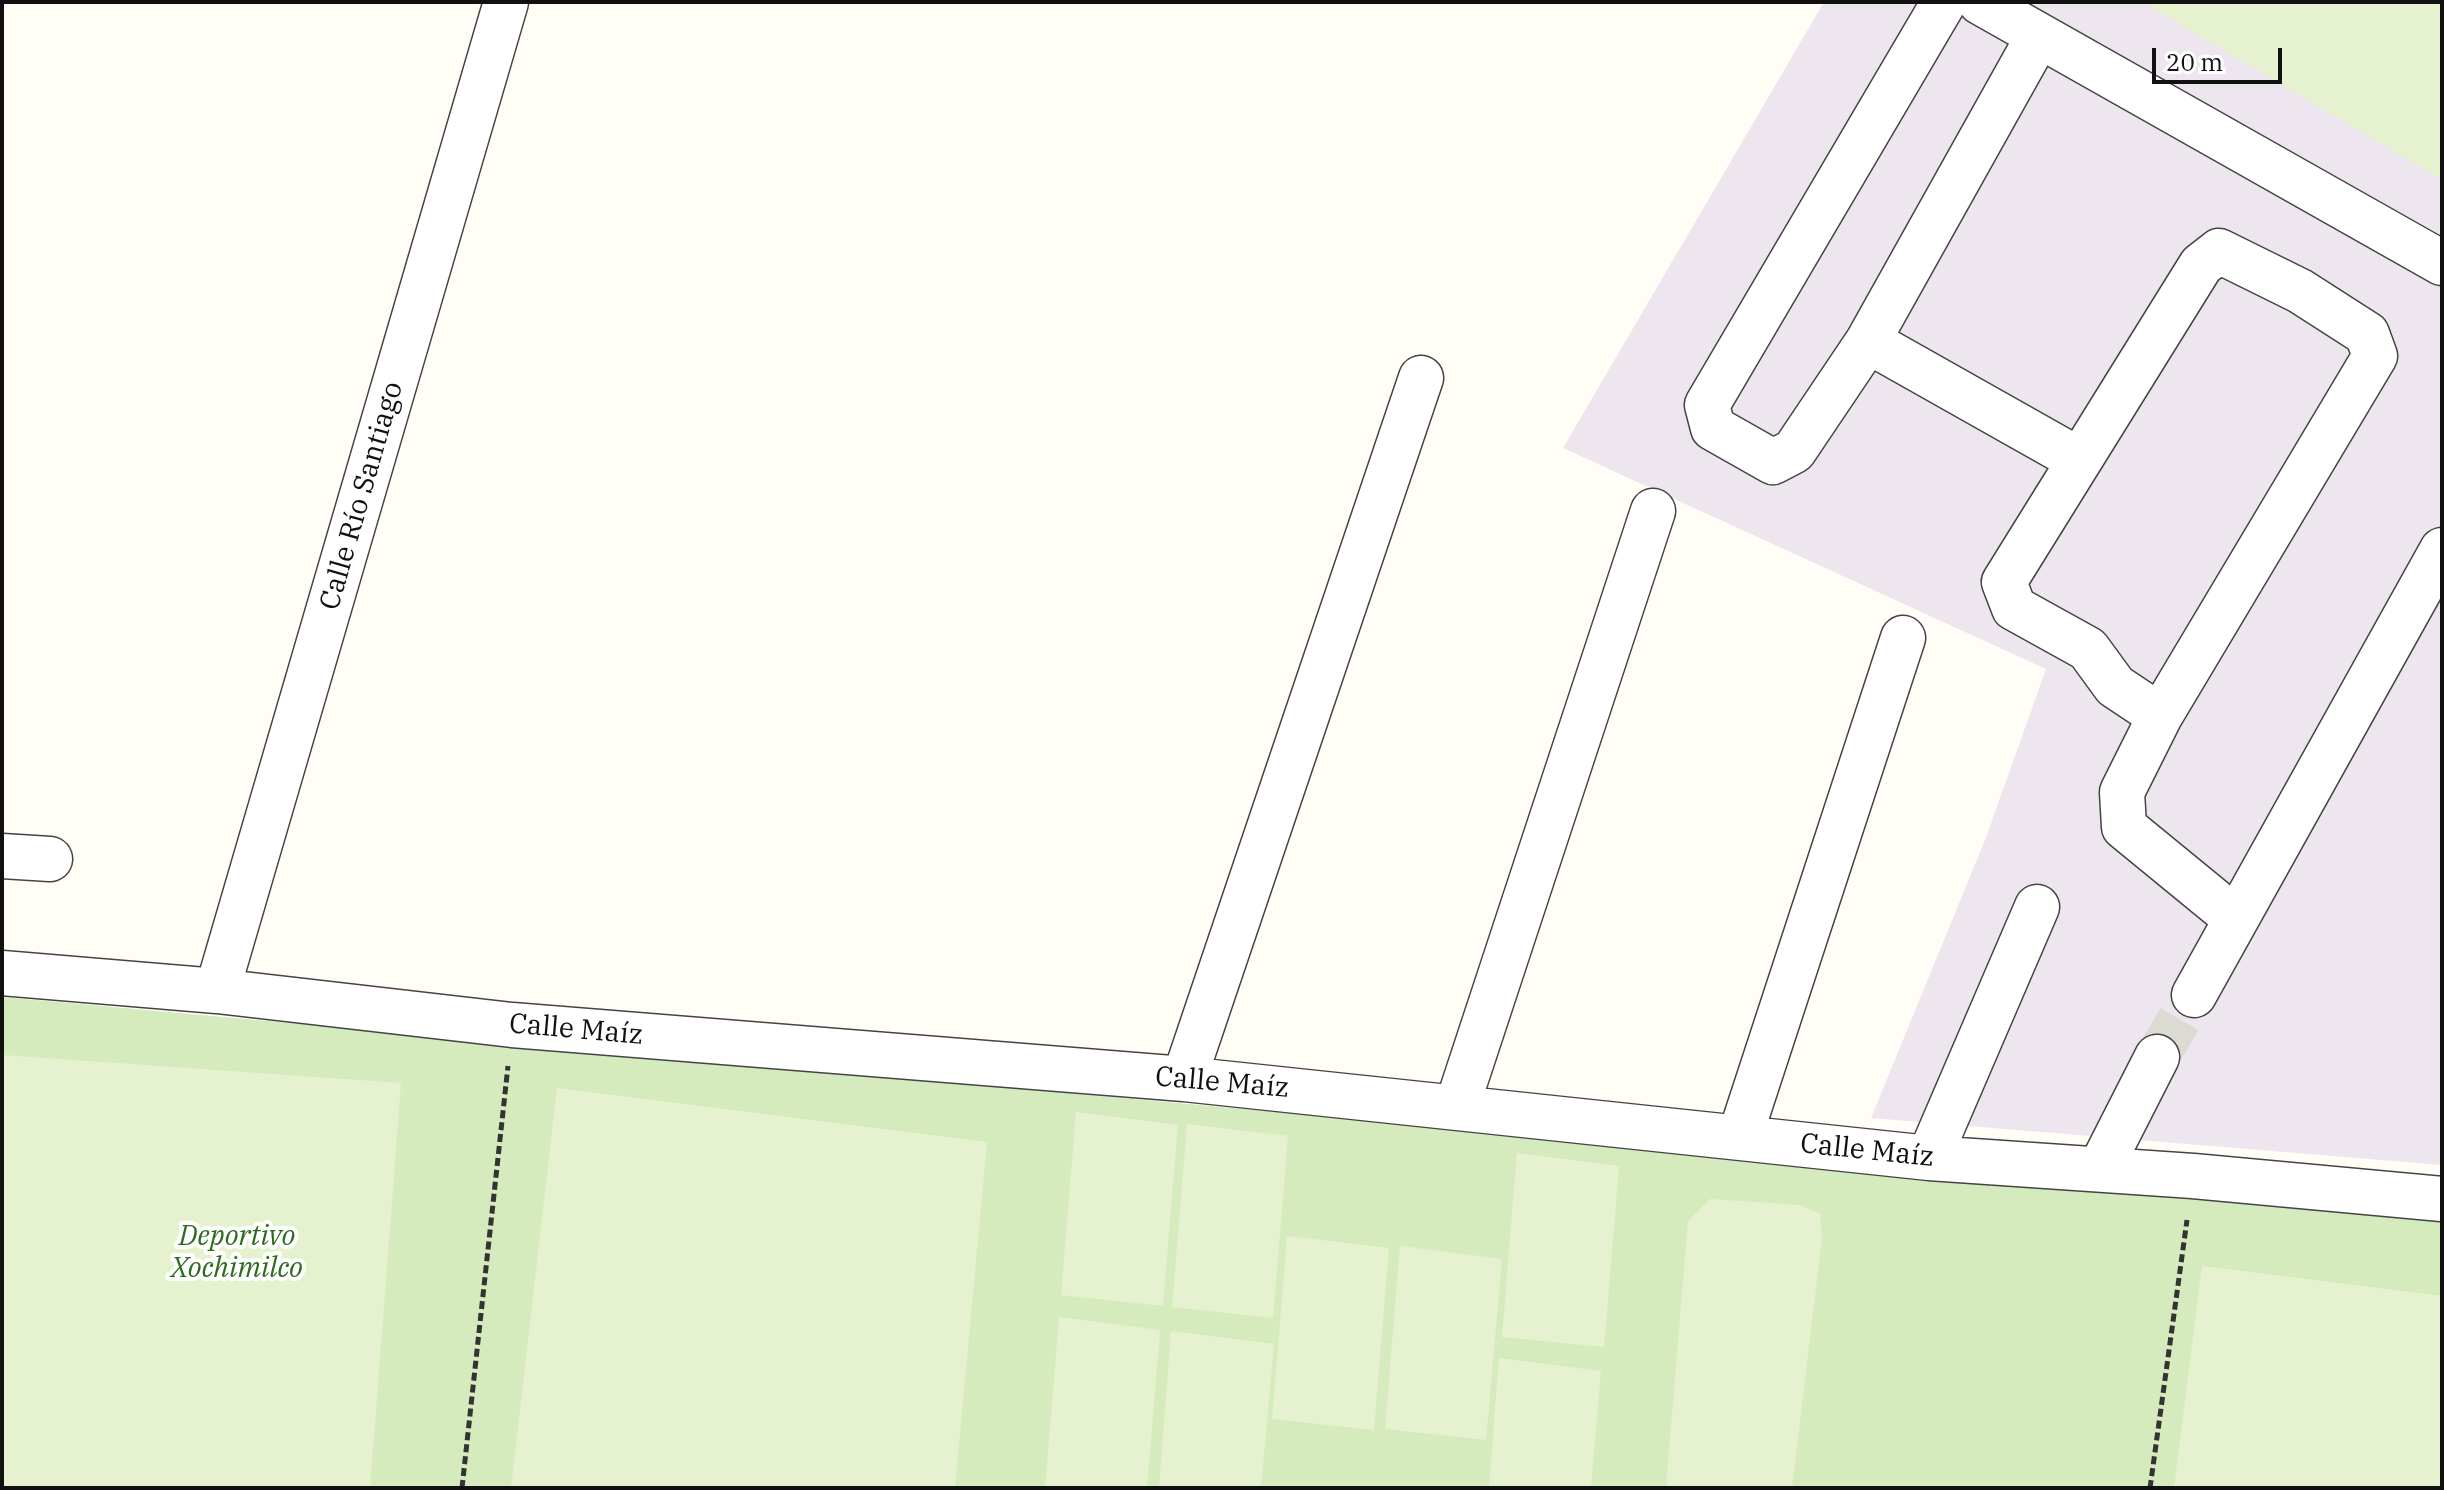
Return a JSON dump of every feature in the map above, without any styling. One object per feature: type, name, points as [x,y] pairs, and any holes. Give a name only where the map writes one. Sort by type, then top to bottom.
[{"type":"street","name":"Calle Río Santiago","points":[[217,991],[506,2]]},
{"type":"street","points":[[1944,2],[1707,405],[1713,428],[1773,462],[1794,451],[1868,341],[2038,37]]},
{"type":"street","points":[[1980,2],[2442,263]]},
{"type":"street","points":[[2160,716],[2115,686],[2088,649],[2014,608],[2004,582],[2201,265],[2219,251],[2300,291],[2367,334],[2375,356],[2160,716],[2122,792],[2124,827],[2235,918]]},
{"type":"street","points":[[1868,341],[2079,460]]},
{"type":"street","points":[[1184,1079],[1421,378]]},
{"type":"street","points":[[1457,1106],[1653,511]]},
{"type":"street","points":[[2194,995],[2442,550]]},
{"type":"street","points":[[1740,1136],[1903,638]]},
{"type":"street","points":[[2,856],[50,859]]},
{"type":"street","points":[[1929,1158],[2037,907]]},
{"type":"street","name":"Calle Maíz","points":[[2,973],[217,991],[512,1025],[1184,1079],[1929,1158],[2193,1176],[2442,1199]]},
{"type":"street","points":[[2100,1169],[2157,1057]]},
{"type":"path","points":[[462,1488],[512,1025]]},
{"type":"path","points":[[2150,1488],[2193,1176]]},
{"type":"shaded area","points":[[1824,2],[2442,2],[2442,1165],[1871,1118],[1985,840],[2046,669],[1563,448]]},
{"type":"green space","points":[[2143,2],[2442,2],[2442,180]]},
{"type":"green space","name":"Deportivo Xochimilco","points":[[2,997],[2442,1217],[2442,1488],[2,1488]]},
{"type":"green space","points":[[2,1055],[401,1083],[370,1488],[2,1488]]},
{"type":"green space","points":[[557,1088],[987,1142],[955,1488],[511,1488]]},
{"type":"green space","points":[[1076,1112],[1178,1125],[1163,1306],[1061,1295]]},
{"type":"green space","points":[[1187,1124],[1288,1136],[1273,1318],[1172,1307]]},
{"type":"green space","points":[[1517,1153],[1619,1166],[1604,1347],[1502,1337]]},
{"type":"green space","points":[[1710,1199],[1800,1205],[1820,1214],[1822,1238],[1792,1488],[1666,1488],[1688,1221]]},
{"type":"green space","points":[[1287,1236],[1389,1248],[1374,1430],[1272,1419]]},
{"type":"green space","points":[[1400,1246],[1502,1259],[1486,1440],[1385,1429]]},
{"type":"green space","points":[[2202,1266],[2442,1296],[2442,1488],[2174,1488]]},
{"type":"green space","points":[[1059,1317],[1160,1330],[1147,1488],[1045,1488]]},
{"type":"green space","points":[[1171,1331],[1274,1344],[1261,1488],[1159,1488]]},
{"type":"green space","points":[[1499,1358],[1601,1371],[1591,1488],[1489,1488]]},
{"type":"tunnel","points":[[2157,1057],[2194,995]]}]
